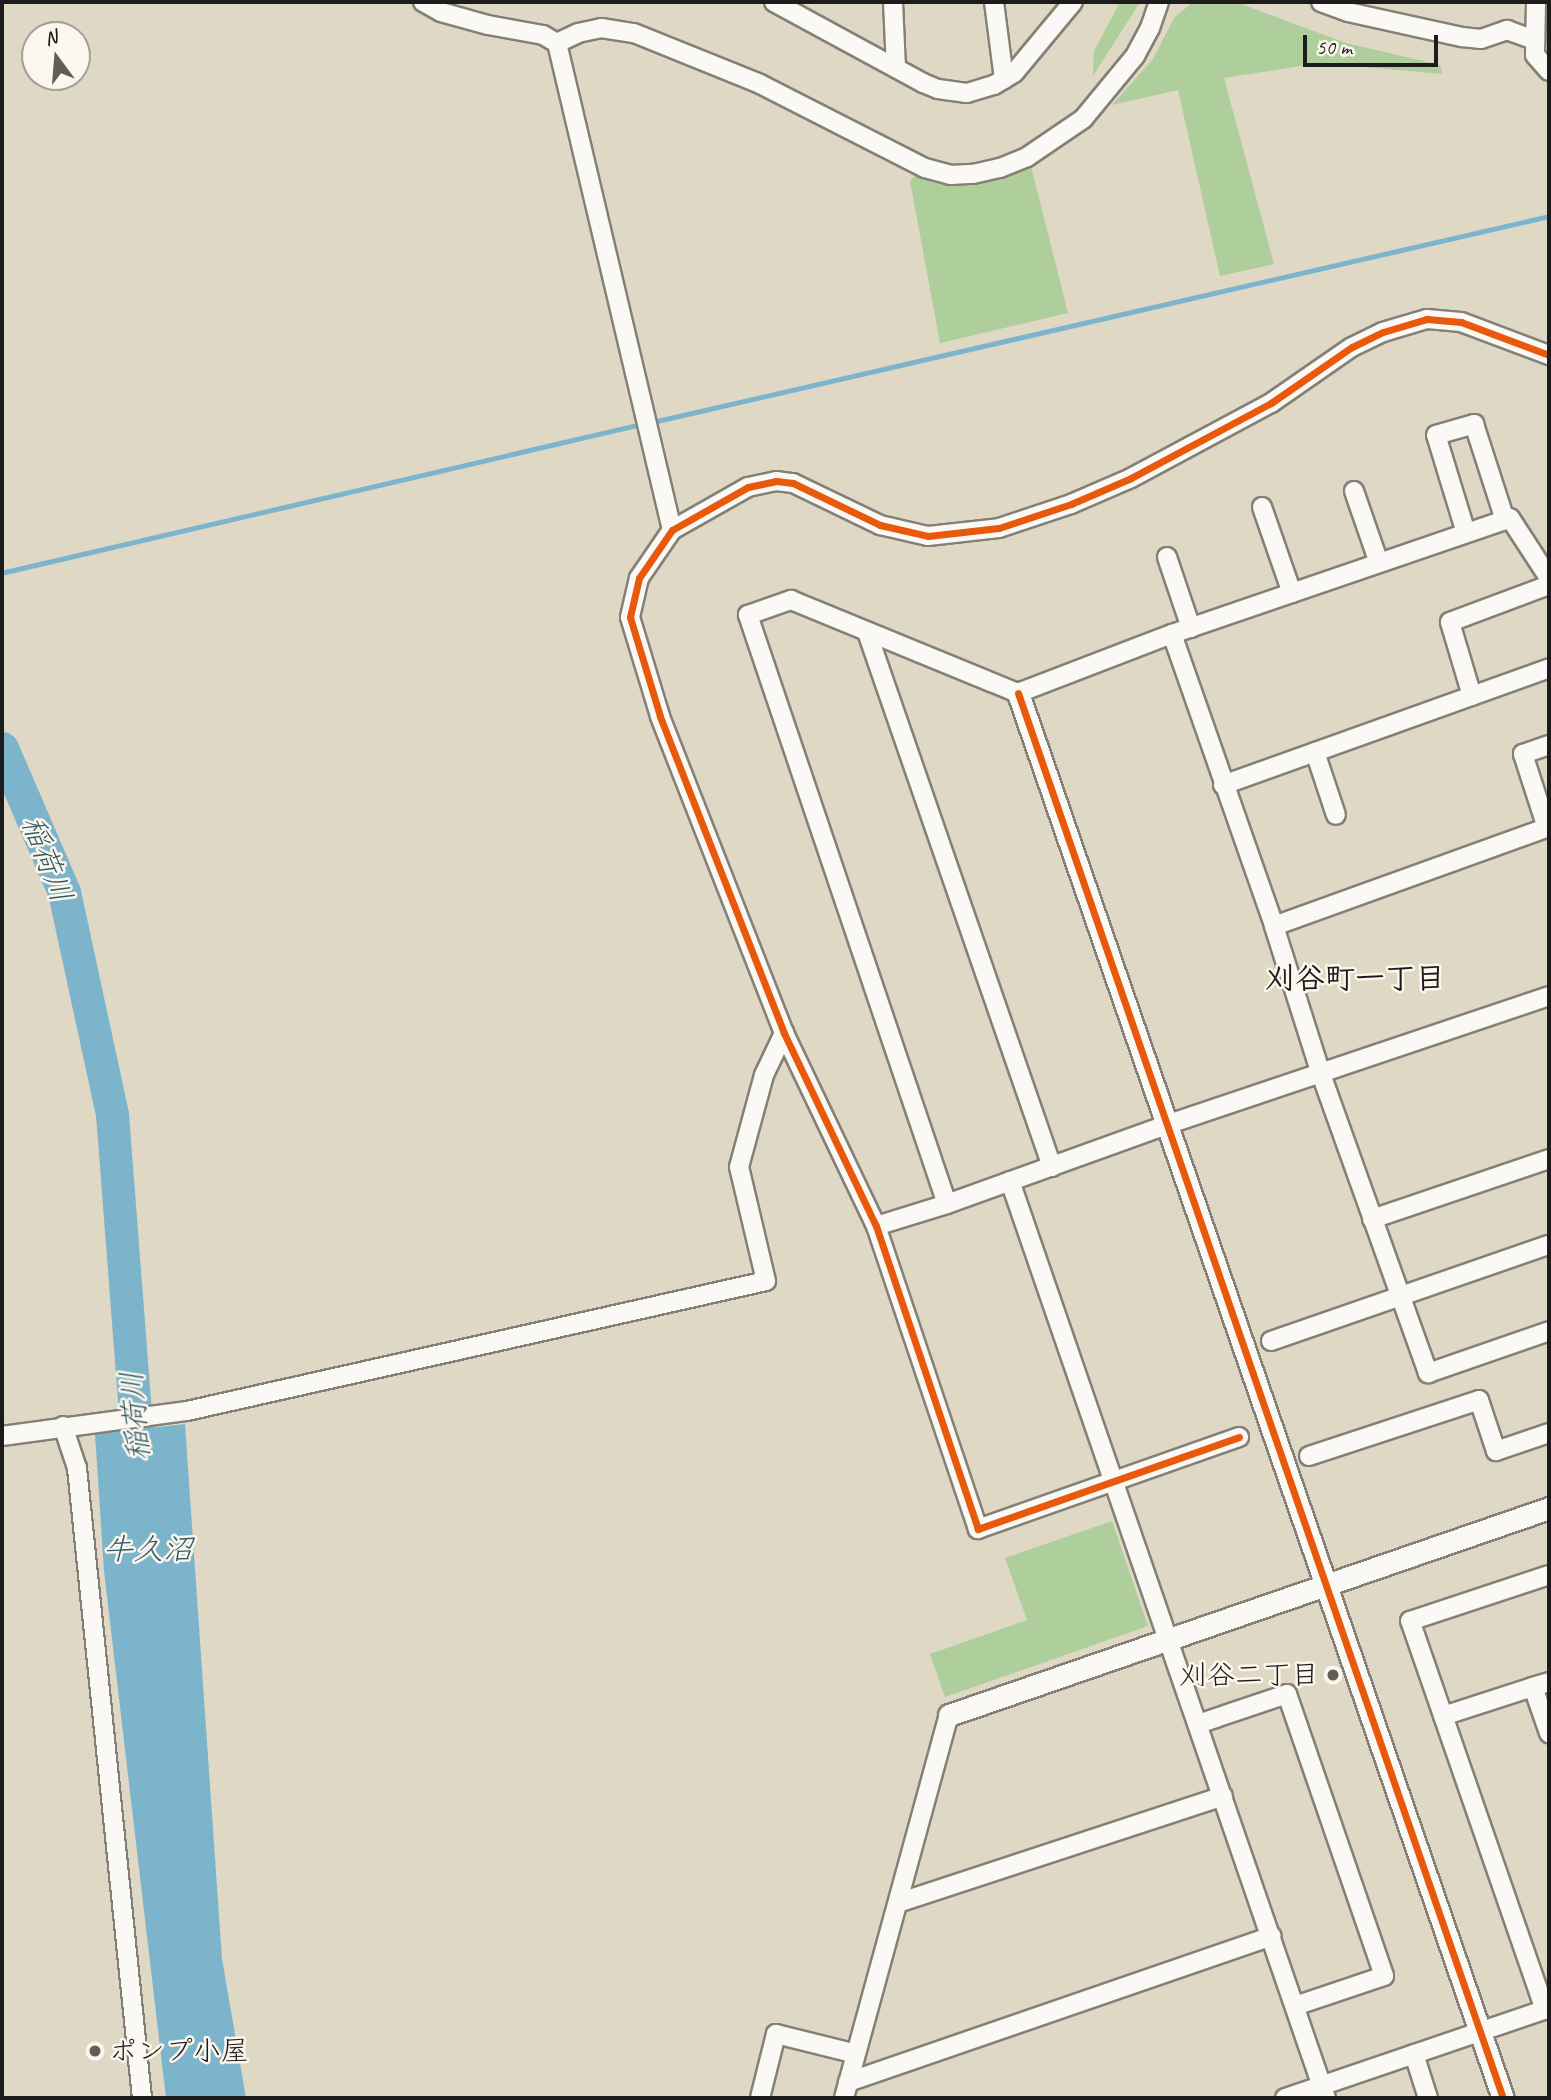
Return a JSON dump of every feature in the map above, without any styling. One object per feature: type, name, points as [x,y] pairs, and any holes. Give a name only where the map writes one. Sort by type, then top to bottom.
[{"type":"street","points":[[423,2],[441,12],[488,25],[543,35],[557,43],[672,530]]},
{"type":"street","points":[[774,2],[794,7],[896,68],[938,89],[958,93],[978,91],[1004,79],[1023,64],[1073,2]]},
{"type":"street","points":[[893,2],[896,68]]},
{"type":"street","points":[[994,2],[1004,79]]},
{"type":"street","points":[[557,43],[578,33],[601,28],[634,33],[760,84],[925,168],[951,175],[973,174],[1000,169],[1027,157],[1083,119],[1135,56],[1150,28],[1159,2]]},
{"type":"street","points":[[1321,2],[1348,12],[1430,27],[1462,37],[1481,39],[1507,30],[1535,40]]},
{"type":"street","points":[[1536,2],[1535,55],[1549,71]]},
{"type":"street","points":[[1239,1437],[978,1529],[876,1226],[784,1033],[660,716],[630,617],[639,578],[672,530],[748,487],[776,481],[793,483],[880,525],[928,536],[999,528],[1071,504],[1131,478],[1271,403],[1352,348],[1383,332],[1427,319],[1461,322],[1549,355]]},
{"type":"street","points":[[1466,533],[1436,435],[1474,424],[1505,520]]},
{"type":"street","points":[[1354,491],[1379,563]]},
{"type":"street","points":[[1262,508],[1292,593]]},
{"type":"street","points":[[947,1204],[748,615],[791,600],[1018,693],[1172,634],[1510,518],[1549,578]]},
{"type":"street","points":[[1167,557],[1191,628]]},
{"type":"street","points":[[1472,696],[1450,622],[1549,585]]},
{"type":"street","points":[[867,632],[1052,1167]]},
{"type":"street","points":[[1172,634],[1274,926],[1321,1074],[1427,1373],[1549,1331]]},
{"type":"street","points":[[1223,785],[1549,668]]},
{"type":"street","points":[[1018,693],[1503,2098]]},
{"type":"street","points":[[1274,926],[1548,827],[1523,754],[1549,745]]},
{"type":"street","points":[[1315,752],[1336,815]]},
{"type":"street","points":[[876,1226],[947,1204],[1166,1125],[1549,996]]},
{"type":"street","points":[[2,1436],[187,1411],[766,1282],[740,1167],[764,1075],[784,1033]]},
{"type":"street","points":[[1372,1219],[1549,1159]]},
{"type":"street","points":[[1010,1181],[1272,1936],[1323,2092]]},
{"type":"street","points":[[1271,1341],[1549,1245]]},
{"type":"street","points":[[1308,1456],[1479,1400],[1496,1451],[1549,1433]]},
{"type":"street","points":[[63,1426],[77,1468],[142,2098]]},
{"type":"street","points":[[846,2090],[949,1715],[1549,1508]]},
{"type":"street","points":[[1285,2098],[1323,2092],[1413,2054],[1547,2009],[1410,1621],[1549,1575]]},
{"type":"street","points":[[1443,1716],[1541,1685],[1549,1733]]},
{"type":"street","points":[[1198,1724],[1287,1694],[1384,1976],[1295,2006]]},
{"type":"street","points":[[898,1903],[1223,1796]]},
{"type":"street","points":[[846,2090],[1272,1936]]},
{"type":"street","points":[[760,2098],[776,2034],[856,2054]]},
{"type":"street","points":[[1413,2054],[1428,2098]]},
{"type":"green space","points":[[1120,2],[1140,2],[1093,76],[1094,51]]},
{"type":"green space","points":[[1193,2],[1236,2],[1346,43],[1440,65],[1442,74],[1320,63],[1224,78],[1274,264],[1220,276],[1178,90],[1112,105],[1153,59],[1174,18]]},
{"type":"green space","points":[[1030,162],[1068,313],[940,343],[910,181],[915,175],[952,184],[983,181],[1010,173]]},
{"type":"green space","points":[[1112,1521],[1148,1626],[945,1697],[930,1654],[1027,1620],[1005,1558]]},
{"type":"water","name":"牛久沼","points":[[185,1424],[222,1959],[246,2098],[166,2098],[104,1571],[95,1434]]},
{"type":"waterway","points":[[657,421],[1549,216]]},
{"type":"waterway","points":[[5,572],[633,426]]},
{"type":"waterway","name":"稲荷川","points":[[2,748],[64,892],[112,1114],[138,1455]]},
{"type":"cycle path","points":[[1239,1437],[978,1529],[876,1226],[784,1033],[660,716],[630,617],[639,578],[672,530],[748,487],[776,481],[793,483],[880,525],[928,536],[999,528],[1071,504],[1131,478],[1271,403],[1352,347],[1383,332],[1427,319],[1461,322],[1549,355]]},
{"type":"cycle path","points":[[1018,693],[1503,2098]]},
{"type":"place","name":"刈谷二丁目","points":[[1333,1675]]},
{"type":"place","name":"ポンプ小屋","points":[[95,2051]]},
{"type":"district","name":"刈谷町一丁目","points":[[1355,978]]}]
